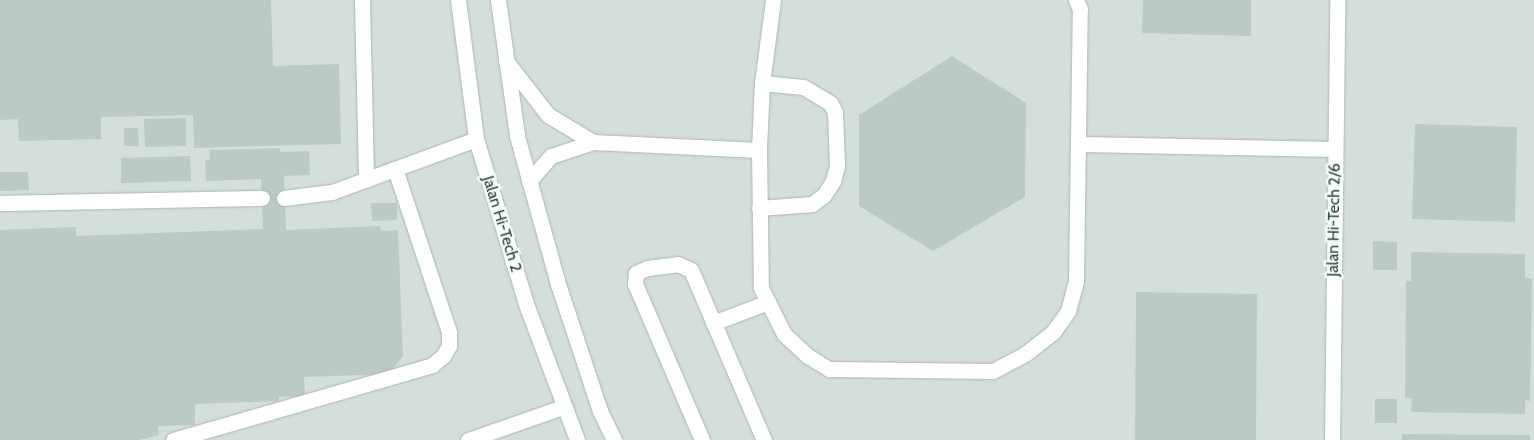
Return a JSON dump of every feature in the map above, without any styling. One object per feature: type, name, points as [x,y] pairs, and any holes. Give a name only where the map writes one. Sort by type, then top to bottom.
[{"type":"street","points":[[362,0],[366,180]]},
{"type":"street","name":"Jalan Hi-Tech 2","points":[[458,0],[476,139],[526,304],[563,407],[577,440]]},
{"type":"street","points":[[498,0],[517,136],[558,284],[600,411],[614,440]]},
{"type":"street","points":[[773,0],[762,83],[759,150],[760,288],[784,334],[829,369],[993,371],[1025,354],[1053,332],[1068,311],[1076,281],[1080,9],[1076,0]]},
{"type":"street","name":"Jalan Hi-Tech 2/6","points":[[1332,440],[1337,0]]},
{"type":"street","points":[[505,60],[548,115],[593,142]]},
{"type":"street","points":[[759,208],[812,204],[824,195],[833,181],[837,166],[835,112],[830,103],[802,88],[762,83]]},
{"type":"street","points":[[284,198],[332,192],[476,139]]},
{"type":"street","points":[[530,181],[551,156],[593,142],[759,150]]},
{"type":"street","points":[[1078,144],[1335,149]]},
{"type":"street","points":[[173,440],[432,365],[443,356],[448,346],[449,332],[395,169]]},
{"type":"street","points":[[0,203],[262,198]]},
{"type":"street","points":[[702,440],[635,284],[636,273],[647,268],[684,266],[691,270],[764,440]]},
{"type":"street","points":[[713,323],[768,302]]},
{"type":"street","points":[[468,440],[507,434],[563,407]]},
{"type":"shaded area","points":[[0,0],[1534,0],[1534,440],[0,440]]},
{"type":"building","points":[[0,0],[271,0],[273,66],[339,64],[341,144],[194,148],[193,115],[101,117],[101,139],[19,141],[18,119],[0,120]]},
{"type":"building","points":[[1143,0],[1251,0],[1251,36],[1142,33]]},
{"type":"building","points":[[952,56],[1026,103],[1025,197],[933,251],[859,206],[859,115]]},
{"type":"building","points":[[186,118],[186,146],[145,147],[144,119]]},
{"type":"building","points":[[1415,124],[1517,127],[1515,222],[1412,219]]},
{"type":"building","points":[[124,128],[138,128],[139,146],[124,146]]},
{"type":"building","points":[[280,148],[280,152],[309,151],[310,175],[284,176],[286,230],[380,226],[381,231],[398,230],[403,356],[389,374],[304,377],[305,396],[279,397],[279,401],[195,404],[195,425],[158,426],[159,435],[139,440],[0,440],[0,230],[76,227],[76,236],[263,229],[261,179],[206,181],[205,160],[210,160],[209,150]]},
{"type":"building","points":[[190,156],[191,181],[121,183],[121,158]]},
{"type":"building","points":[[0,172],[28,172],[29,190],[0,191]]},
{"type":"building","points":[[371,203],[397,203],[397,220],[372,221]]},
{"type":"building","points":[[1373,241],[1397,242],[1397,270],[1373,270]]},
{"type":"building","points":[[1411,252],[1525,254],[1525,278],[1532,278],[1530,401],[1525,400],[1525,414],[1411,412],[1412,398],[1405,398],[1406,281],[1411,281]]},
{"type":"building","points":[[1136,292],[1257,294],[1256,440],[1135,440]]},
{"type":"building","points":[[1375,399],[1397,399],[1397,423],[1375,423]]},
{"type":"building","points":[[1402,434],[1530,435],[1530,440],[1402,440]]}]
